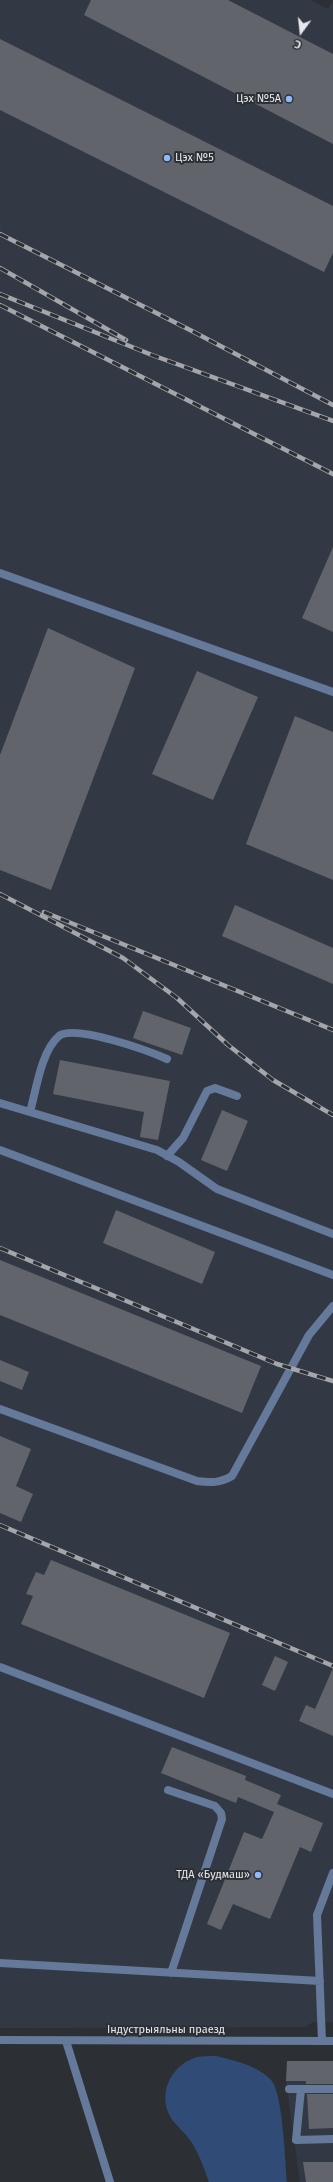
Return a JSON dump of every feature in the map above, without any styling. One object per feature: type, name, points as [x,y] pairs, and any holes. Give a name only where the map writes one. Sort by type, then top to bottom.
[{"type":"street","points":[[0,573],[333,692]]},
{"type":"street","points":[[30,1112],[43,1064],[51,1046],[60,1036],[72,1032],[133,1044],[167,1059]]},
{"type":"street","points":[[167,1156],[183,1138],[207,1091],[215,1088],[236,1096]]},
{"type":"street","points":[[0,1103],[157,1150],[217,1189],[333,1234]]},
{"type":"street","points":[[0,1150],[333,1274]]},
{"type":"street","points":[[0,1409],[198,1481],[213,1483],[223,1481],[232,1476],[309,1336],[333,1306]]},
{"type":"street","points":[[0,1667],[333,1794]]},
{"type":"street","points":[[168,1790],[215,1806],[221,1813],[222,1819],[171,1973]]},
{"type":"street","points":[[322,2041],[317,1915],[333,1874]]},
{"type":"street","points":[[0,1963],[320,1981]]},
{"type":"street","name":"Індустрыяльны праезд","points":[[0,2040],[333,2041]]},
{"type":"street","points":[[66,2041],[110,2182]]},
{"type":"street","points":[[289,2089],[333,2089]]},
{"type":"street","points":[[301,2089],[296,2140],[333,2139]]},
{"type":"shaded area","points":[[0,0],[310,0],[328,9],[333,0],[333,2022],[313,2022],[305,2027],[0,2028]]},
{"type":"shaded area","points":[[216,2056],[252,2067],[271,2080],[275,2087],[281,2112],[287,2182],[209,2182],[194,2146],[170,2116],[166,2103],[166,2094],[170,2078],[175,2071],[189,2060],[197,2057]]},
{"type":"shaded area","points":[[287,2061],[333,2061],[333,2182],[300,2182],[286,2081]]},
{"type":"building","name":"Цэх №5А","points":[[91,0],[228,0],[333,54],[333,144],[84,15]]},
{"type":"building","name":"Цэх №5","points":[[0,39],[333,206],[333,253],[324,272],[0,110]]},
{"type":"building","points":[[333,547],[333,632],[302,618]]},
{"type":"building","points":[[48,628],[135,668],[51,890],[0,870],[0,755]]},
{"type":"building","points":[[197,671],[258,697],[213,800],[152,774]]},
{"type":"building","points":[[295,716],[333,732],[333,880],[246,844]]},
{"type":"building","points":[[235,905],[333,948],[333,984],[222,936]]},
{"type":"building","points":[[143,1011],[191,1028],[182,1055],[133,1038]]},
{"type":"building","points":[[60,1060],[170,1081],[158,1140],[140,1137],[144,1112],[53,1094]]},
{"type":"building","points":[[222,1110],[248,1121],[227,1171],[201,1160]]},
{"type":"building","points":[[116,1210],[215,1252],[202,1284],[103,1243]]},
{"type":"building","points":[[0,1260],[261,1366],[242,1413],[0,1315]]},
{"type":"building","points":[[0,1360],[29,1372],[22,1390],[0,1381]]},
{"type":"building","points":[[0,1436],[31,1449],[16,1486],[33,1494],[21,1522],[0,1513]]},
{"type":"building","points":[[51,1560],[230,1633],[204,1698],[21,1624],[33,1596],[26,1594],[36,1572],[44,1575]]},
{"type":"building","points":[[275,1656],[288,1662],[275,1691],[262,1685]]},
{"type":"building","points":[[333,1668],[333,1736],[299,1721],[306,1705],[315,1709]]},
{"type":"building","name":"ТДА «Будмаш»","points":[[172,1747],[246,1776],[245,1780],[281,1795],[277,1804],[323,1823],[311,1852],[300,1847],[270,1919],[233,1904],[221,1930],[207,1924],[244,1832],[262,1839],[274,1812],[238,1797],[236,1803],[161,1773]]},
{"type":"building","points":[[287,2061],[333,2061],[333,2084],[306,2084],[306,2081],[286,2081]]},
{"type":"building","points":[[307,2094],[333,2094],[333,2128],[309,2129]]},
{"type":"building","points":[[303,2162],[333,2162],[333,2182],[306,2182]]},
{"type":"railway","points":[[0,234],[190,330],[333,405]]},
{"type":"railway","points":[[0,268],[126,340]]},
{"type":"railway","points":[[0,294],[152,355],[333,421]]},
{"type":"railway","points":[[0,305],[333,474]]},
{"type":"railway","points":[[0,894],[123,958],[177,998],[228,1045],[273,1080],[333,1115]]},
{"type":"railway","points":[[44,912],[333,1030]]},
{"type":"railway","points":[[0,1248],[277,1364],[333,1381]]},
{"type":"railway","points":[[0,1525],[333,1666]]},
{"type":"place","name":"Цэх №5А","points":[[289,99]]},
{"type":"place","name":"Цэх №5","points":[[167,158]]},
{"type":"place","name":"ТДА «Будмаш»","points":[[258,1875]]}]
